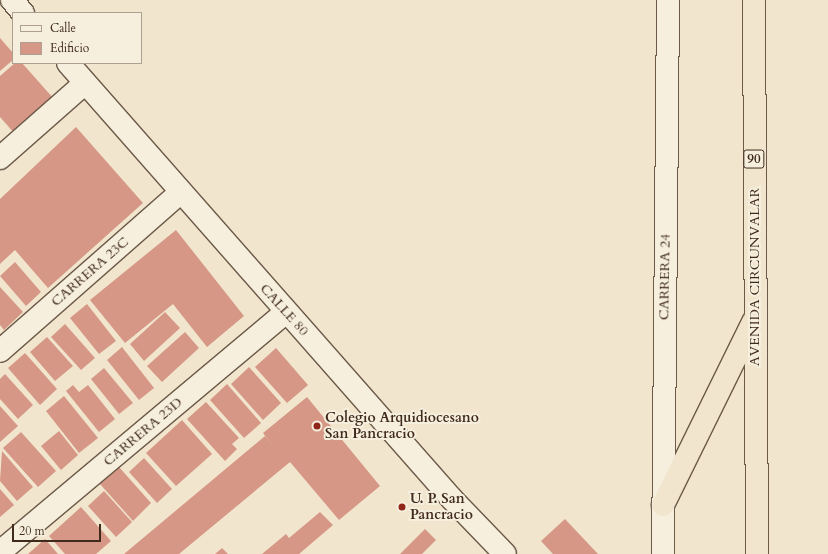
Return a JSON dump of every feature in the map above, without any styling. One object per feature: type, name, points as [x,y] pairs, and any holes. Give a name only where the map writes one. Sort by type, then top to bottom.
[{"type":"highway","name":"AVENIDA CIRCUNVALAR","points":[[754,0],[757,554]]},
{"type":"highway","points":[[663,506],[755,318]]},
{"type":"street","points":[[12,0],[22,12]]},
{"type":"street","name":"CARRERA 24","points":[[663,554],[668,0]]},
{"type":"street","name":"CALLE 80","points":[[69,64],[180,193],[452,499],[505,554]]},
{"type":"street","points":[[0,158],[85,83]]},
{"type":"street","name":"CARRERA 23C","points":[[0,351],[180,193]]},
{"type":"street","name":"CARRERA 23D","points":[[0,552],[286,312]]},
{"type":"building","points":[[0,38],[12,52],[12,61],[0,71]]},
{"type":"building","points":[[14,64],[23,64],[54,99],[15,134],[0,117],[0,76]]},
{"type":"building","points":[[76,127],[143,203],[48,288],[15,250],[0,264],[0,199]]},
{"type":"building","points":[[176,230],[244,316],[207,347],[173,304],[125,343],[90,300]]},
{"type":"building","points":[[15,262],[41,292],[26,306],[0,276]]},
{"type":"building","points":[[0,287],[23,312],[4,330],[0,325]]},
{"type":"building","points":[[87,304],[116,341],[99,354],[70,318]]},
{"type":"building","points":[[165,312],[180,328],[144,361],[130,344]]},
{"type":"building","points":[[65,324],[95,358],[81,370],[51,337]]},
{"type":"building","points":[[185,332],[199,348],[162,382],[147,366]]},
{"type":"building","points":[[47,337],[73,366],[55,381],[30,352]]},
{"type":"building","points":[[122,347],[154,388],[139,400],[107,360]]},
{"type":"building","points":[[276,348],[308,385],[287,403],[255,367]]},
{"type":"building","points":[[25,353],[57,389],[40,405],[8,368]]},
{"type":"building","points":[[249,367],[281,403],[263,420],[231,384]]},
{"type":"building","points":[[104,368],[133,403],[119,414],[91,379]]},
{"type":"building","points":[[5,374],[33,405],[18,419],[0,399],[0,379]]},
{"type":"building","points":[[227,384],[261,423],[244,438],[210,400]]},
{"type":"building","points":[[73,385],[79,392],[88,385],[115,419],[99,432],[66,391]]},
{"type":"building","points":[[64,396],[98,438],[79,453],[46,411]]},
{"type":"building","points":[[307,397],[380,486],[339,520],[290,462],[179,554],[124,554],[265,436],[273,446],[263,433]]},
{"type":"building","points":[[206,402],[239,438],[232,444],[237,449],[225,461],[187,419]]},
{"type":"building","points":[[0,406],[18,426],[0,442]]},
{"type":"building","points":[[182,420],[212,454],[176,486],[146,453]]},
{"type":"building","points":[[59,431],[78,455],[61,470],[41,446]]},
{"type":"building","points":[[21,432],[56,471],[38,487],[3,448]]},
{"type":"building","points":[[2,451],[33,487],[17,501],[0,481]]},
{"type":"building","points":[[144,458],[172,489],[157,503],[129,472]]},
{"type":"building","points":[[119,467],[151,503],[133,521],[100,484]]},
{"type":"building","points":[[0,489],[14,505],[0,517]]},
{"type":"building","points":[[104,491],[132,522],[116,537],[88,506]]},
{"type":"building","points":[[81,507],[111,541],[96,554],[65,554],[49,536]]},
{"type":"building","points":[[320,512],[333,525],[299,554],[262,554],[286,534],[289,538]]},
{"type":"building","points":[[565,519],[598,554],[553,554],[541,541]]},
{"type":"building","points":[[425,529],[436,540],[422,554],[400,554]]},
{"type":"building","points":[[45,539],[58,554],[28,554]]},
{"type":"building","points":[[222,548],[228,554],[215,554]]},
{"type":"place","name":"Colegio Arquidiocesano San Pancracio","points":[[317,426]]},
{"type":"place","name":"U. P. San Pancracio","points":[[402,507]]}]
